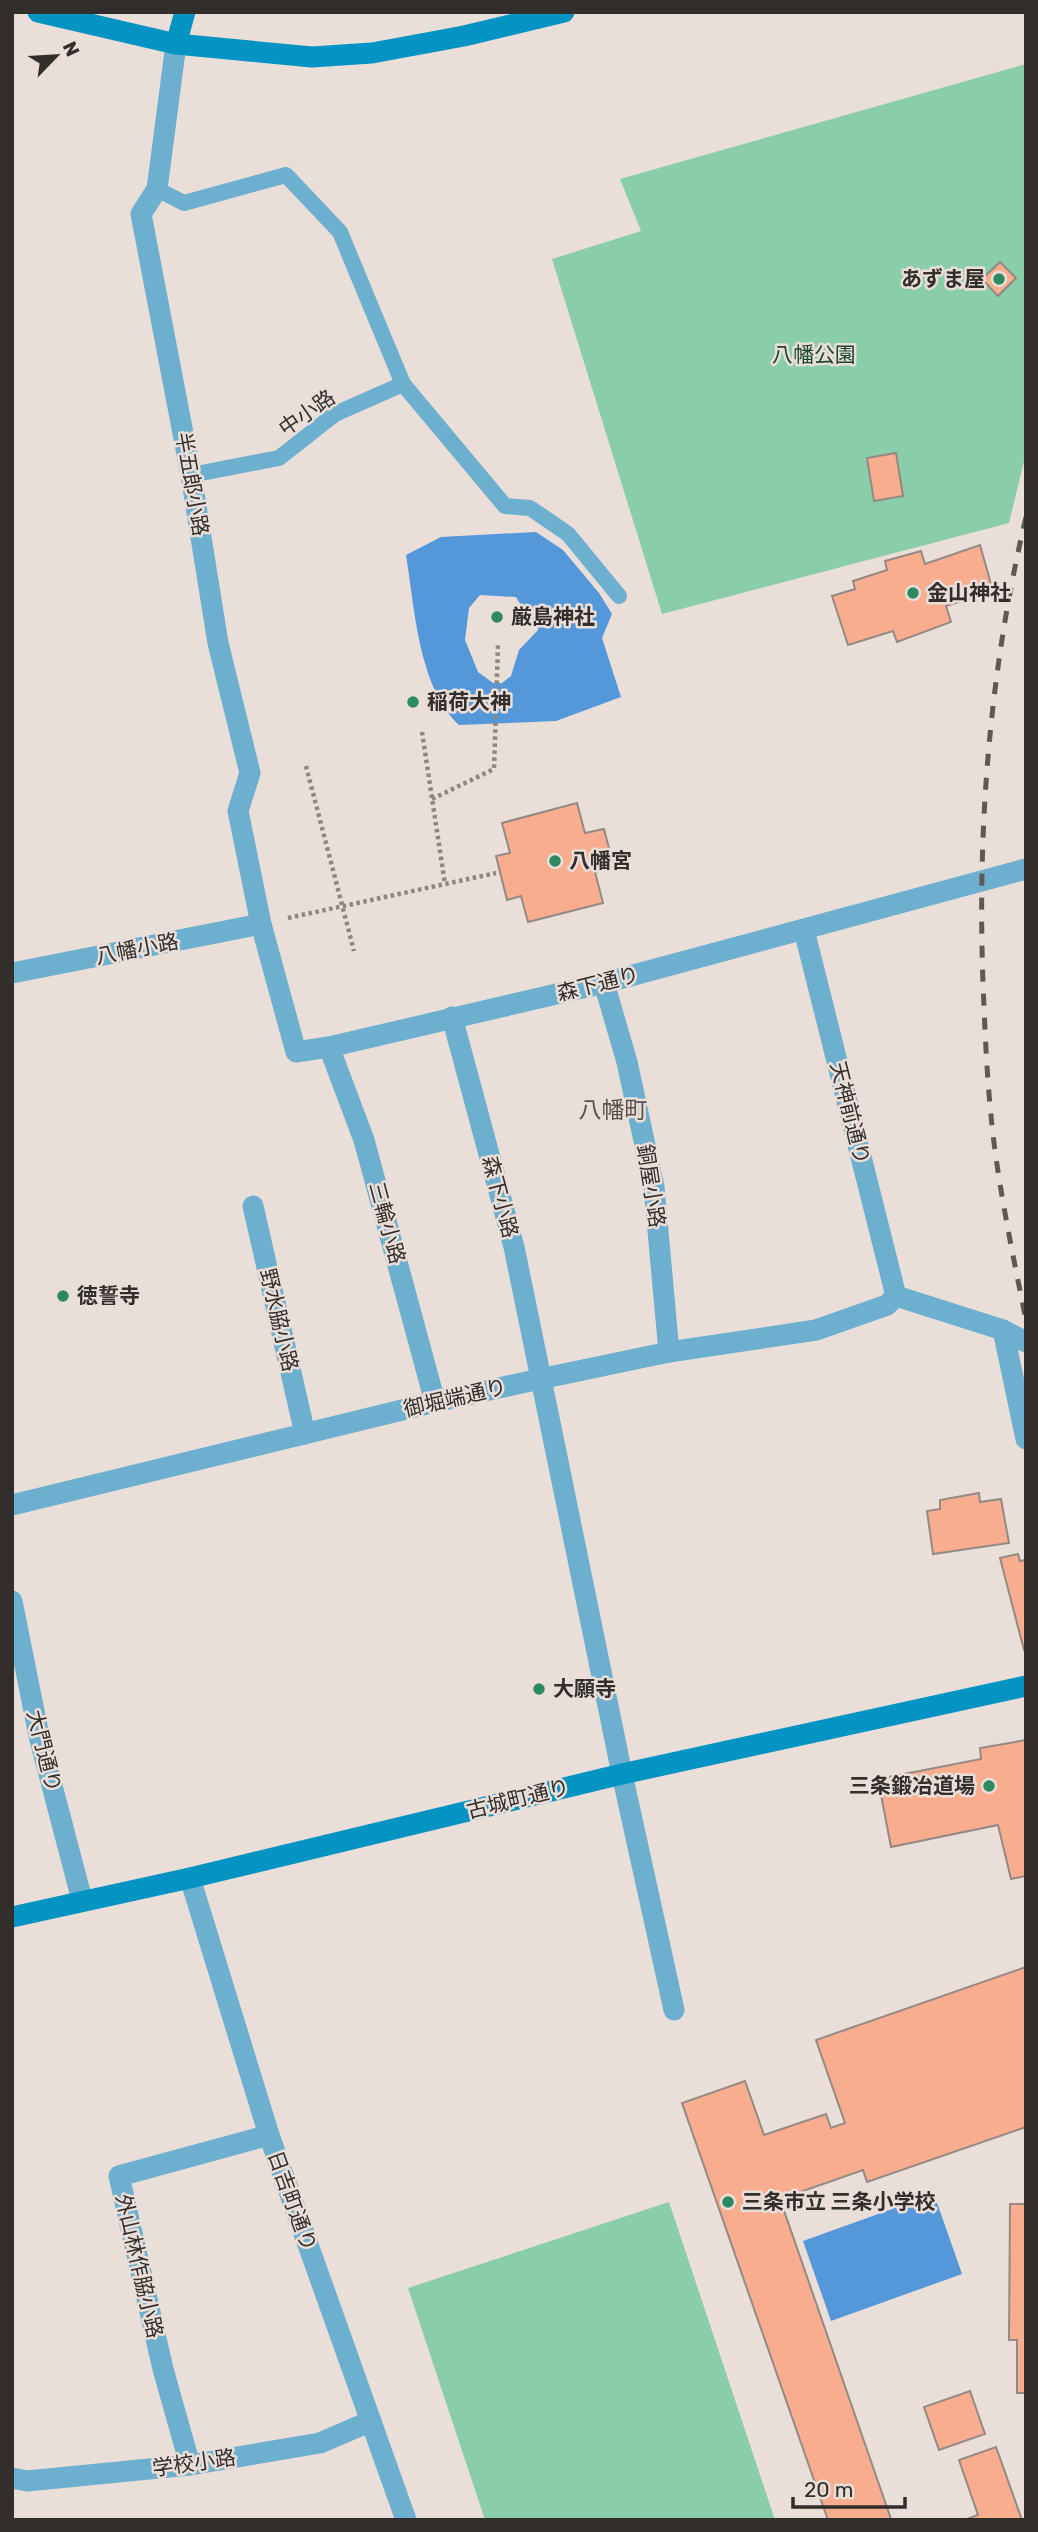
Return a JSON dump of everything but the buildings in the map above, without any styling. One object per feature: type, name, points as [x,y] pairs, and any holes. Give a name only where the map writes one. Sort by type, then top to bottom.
[{"type":"street","points":[[38,12],[176,44],[313,57],[360,54],[464,36],[564,12]]},
{"type":"street","points":[[176,44],[185,12]]},
{"type":"street","name":"半五郎小路","points":[[176,44],[157,189],[141,214],[191,475],[218,643],[250,773],[238,811],[261,924]]},
{"type":"street","name":"森下通り","points":[[261,924],[296,1052],[329,1047],[604,983],[1026,869]]},
{"type":"street","name":"八幡小路","points":[[12,973],[261,924]]},
{"type":"street","name":"天神前通り","points":[[804,930],[896,1296]]},
{"type":"street","name":"銅屋小路","points":[[604,983],[627,1062],[654,1187],[669,1352]]},
{"type":"street","name":"森下小路","points":[[452,1017],[514,1247],[622,1774],[674,2010]]},
{"type":"street","name":"三輪小路","points":[[329,1047],[364,1140],[435,1402]]},
{"type":"street","name":"野水脇小路","points":[[253,1206],[305,1434]]},
{"type":"street","points":[[896,1296],[1003,1330],[1026,1342]]},
{"type":"street","name":"御堀端通り","points":[[12,1505],[540,1379],[669,1352],[816,1330],[887,1305],[896,1296]]},
{"type":"street","points":[[1003,1330],[1026,1439]]},
{"type":"street","name":"大門通り","points":[[12,1601],[39,1736],[82,1900]]},
{"type":"street","name":"古城町通り","points":[[12,1917],[190,1878],[622,1774],[1026,1686]]},
{"type":"street","name":"日吉町通り","points":[[190,1878],[269,2135],[406,2520]]},
{"type":"street","name":"外山林作脇小路","points":[[190,2465],[163,2369],[119,2176],[269,2135]]},
{"type":"street","name":"学校小路","points":[[12,2478],[27,2481],[190,2465],[320,2443],[371,2421]]},
{"type":"lane","points":[[157,189],[184,203],[286,175],[340,232],[403,384],[505,506],[530,508],[568,534],[619,596]]},
{"type":"lane","name":"中小路","points":[[191,475],[279,458],[335,414],[403,384]]},
{"type":"path","points":[[432,799],[494,769],[498,645]]},
{"type":"path","points":[[422,732],[445,884]]},
{"type":"path","points":[[306,766],[354,951]]},
{"type":"path","points":[[261,924],[496,873]]},
{"type":"green space","name":"八幡公園","points":[[1026,64],[1026,453],[1009,523],[662,614],[552,259],[641,231],[620,179]]},
{"type":"green space","points":[[669,2202],[775,2520],[485,2520],[408,2288]]},
{"type":"water","points":[[536,532],[563,550],[599,593],[612,614],[602,638],[621,697],[556,721],[459,725],[445,709],[435,690],[420,646],[406,555],[441,537]],"holes":[[[480,595],[516,597],[528,617],[536,620],[538,630],[519,650],[511,676],[502,683],[493,683],[478,672],[465,640],[469,608]]]},
{"type":"water","points":[[934,2194],[962,2274],[831,2321],[803,2241]]},
{"type":"railway","points":[[1026,517],[1002,638],[994,699],[982,883],[984,1006],[991,1120],[1026,1320]]},
{"type":"place","name":"あずま屋","points":[[999,279]]},
{"type":"place","name":"金山神社","points":[[913,593]]},
{"type":"place","name":"厳島神社","points":[[497,617]]},
{"type":"place","name":"稲荷大神","points":[[413,702]]},
{"type":"place","name":"八幡宮","points":[[555,861]]},
{"type":"place","name":"徳誓寺","points":[[63,1296]]},
{"type":"place","name":"大願寺","points":[[539,1689]]},
{"type":"place","name":"三条鍛冶道場","points":[[989,1786]]},
{"type":"place","name":"三条市立 三条小学校","points":[[728,2202]]},
{"type":"district","name":"八幡町","points":[[613,1110]]}]
